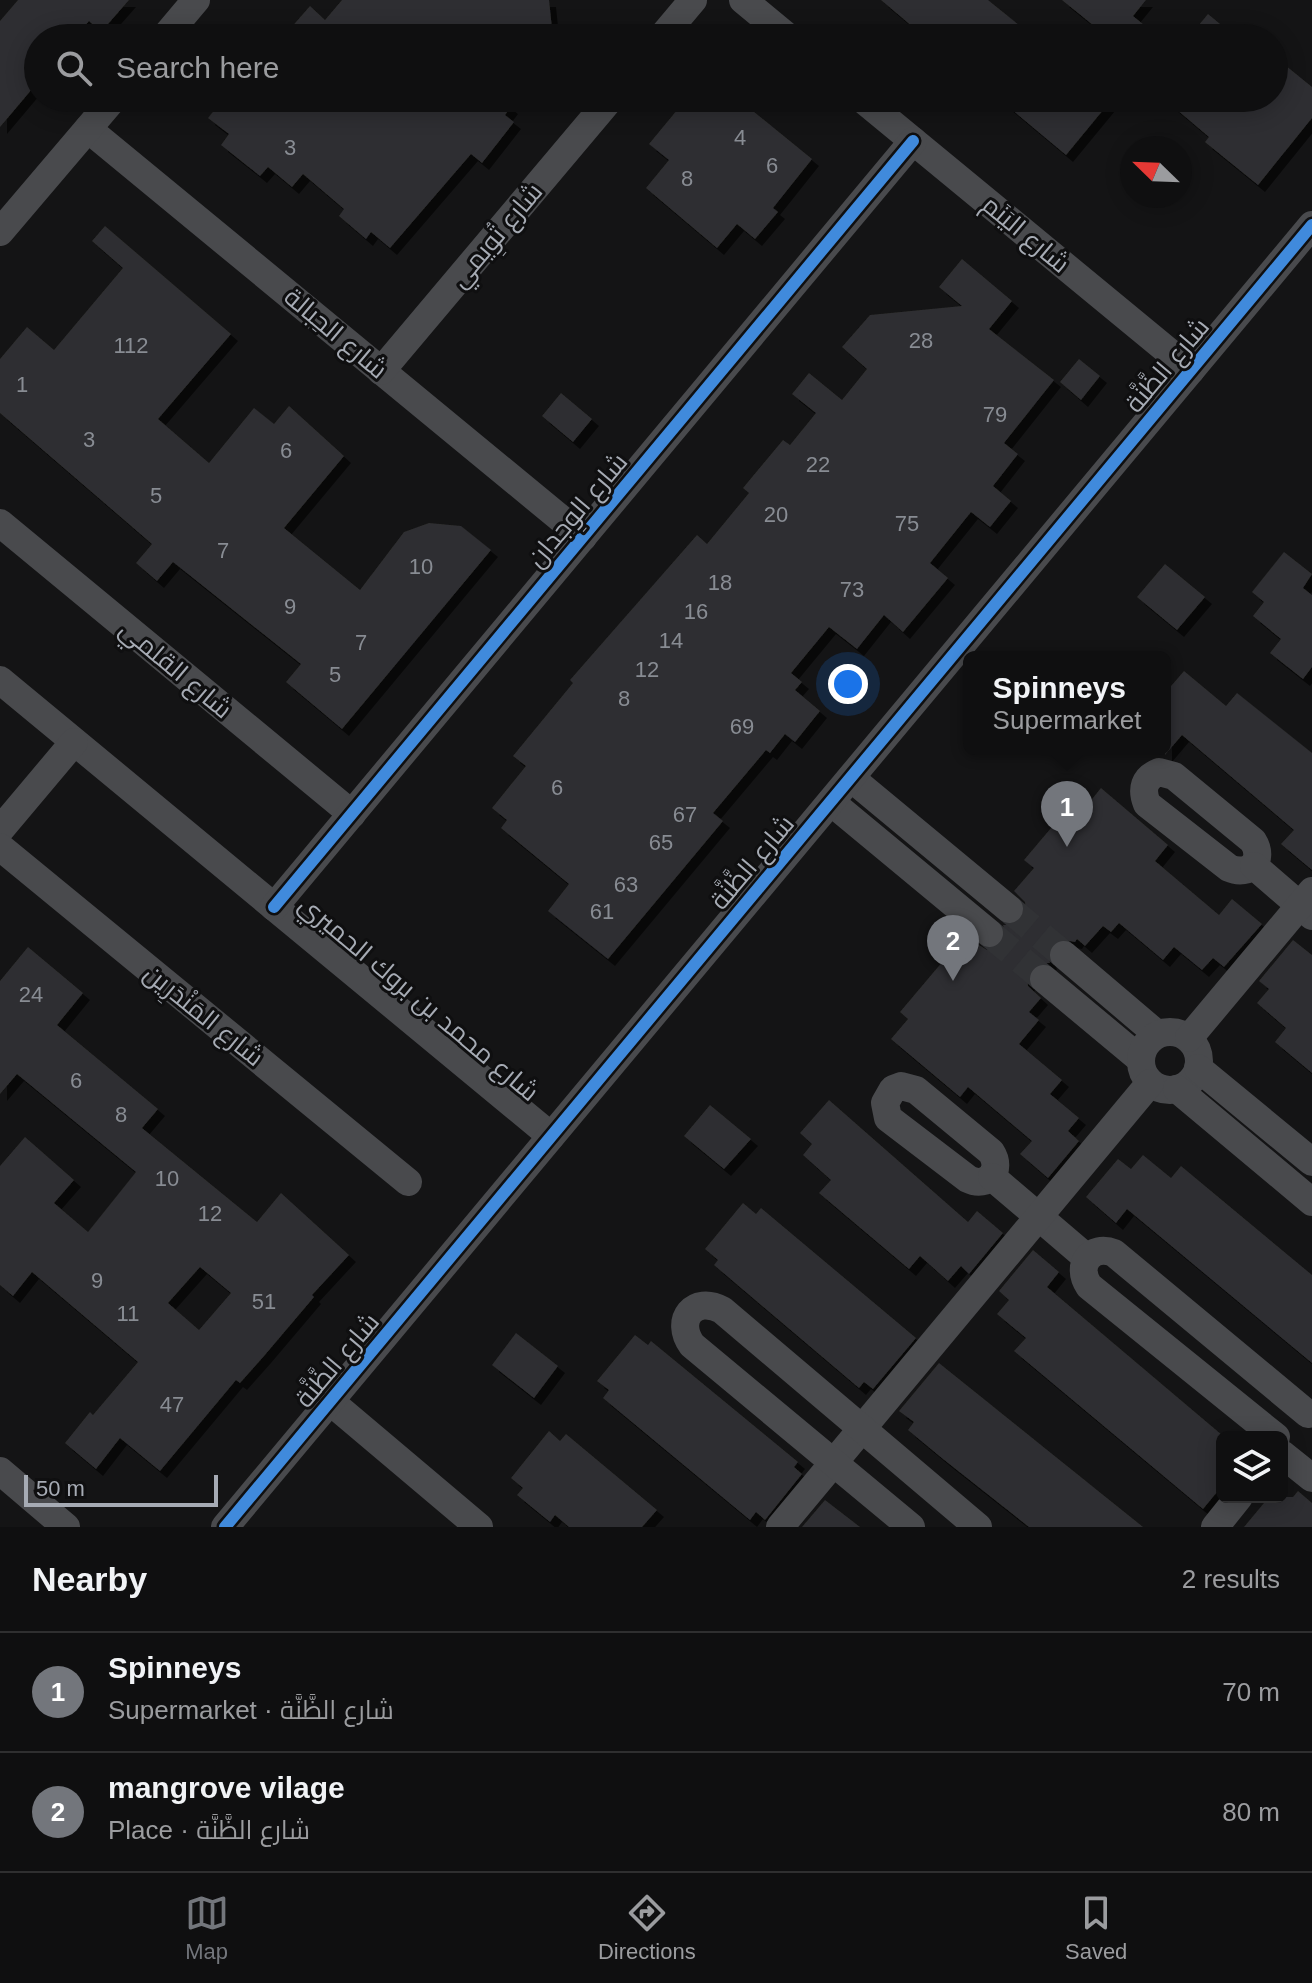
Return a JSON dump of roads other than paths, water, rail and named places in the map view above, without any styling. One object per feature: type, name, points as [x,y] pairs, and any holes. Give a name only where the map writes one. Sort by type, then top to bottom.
[{"type":"street","points":[[176,24],[196,0]]},
{"type":"street","points":[[673,24],[693,0]]},
{"type":"street","points":[[743,0],[772,24]]},
{"type":"street","points":[[0,232],[102,112]]},
{"type":"street","name":"شارع تُوِيمي","points":[[381,371],[599,112]]},
{"type":"street","name":"شارع اليَنَم","points":[[878,112],[1191,370]]},
{"type":"street","name":"شارع الحِبالة","points":[[88,129],[583,537]]},
{"type":"street","name":"شارع الوِجدان","points":[[274,907],[913,141]]},
{"type":"street","name":"شارع الظَّنَّة","points":[[225,1527],[1312,225]]},
{"type":"street","name":"شارع القلمي","points":[[0,523],[352,814]]},
{"type":"street","name":"شارع محمد بن بروك الحميري","points":[[0,680],[551,1136]]},
{"type":"street","points":[[0,830],[74,742]]},
{"type":"street","points":[[851,778],[1009,909]]},
{"type":"street","points":[[831,802],[989,933]]},
{"type":"street","name":"شارع المَنْدَرِين","points":[[0,847],[408,1182]]},
{"type":"street","points":[[1189,1038],[1308,904],[1254,866]]},
{"type":"street","points":[[1064,955],[1157,1034]]},
{"type":"street","points":[[1044,979],[1156,1077],[1312,1202]]},
{"type":"street","points":[[1174,1031],[1189,1038],[1199,1057],[1198,1068],[1187,1085],[1156,1077],[1142,1048],[1157,1034],[1174,1031]]},
{"type":"street","points":[[1198,1068],[1312,1162]]},
{"type":"street","points":[[780,1527],[1156,1077]]},
{"type":"street","points":[[992,1177],[1087,1258]]},
{"type":"street","points":[[1265,1431],[1089,1286],[1083,1267],[1087,1258],[1095,1251],[1114,1253],[1310,1412],[1288,1436]]},
{"type":"street","points":[[911,1527],[692,1345],[686,1337],[684,1326],[686,1317],[693,1309],[713,1305],[722,1310],[978,1527]]},
{"type":"street","points":[[331,1402],[479,1527]]},
{"type":"street","points":[[1288,1452],[1312,1478]]},
{"type":"street","points":[[0,1471],[66,1527]]},
{"type":"street","points":[[1215,1527],[1234,1503]]},
{"type":"tunnel","points":[[1009,909],[1064,955]]},
{"type":"tunnel","points":[[989,933],[1044,979]]},
{"type":"place","name":"Spinneys","points":[[1067,847]]},
{"type":"place","name":"mangrove vilage","points":[[953,981]]}]
